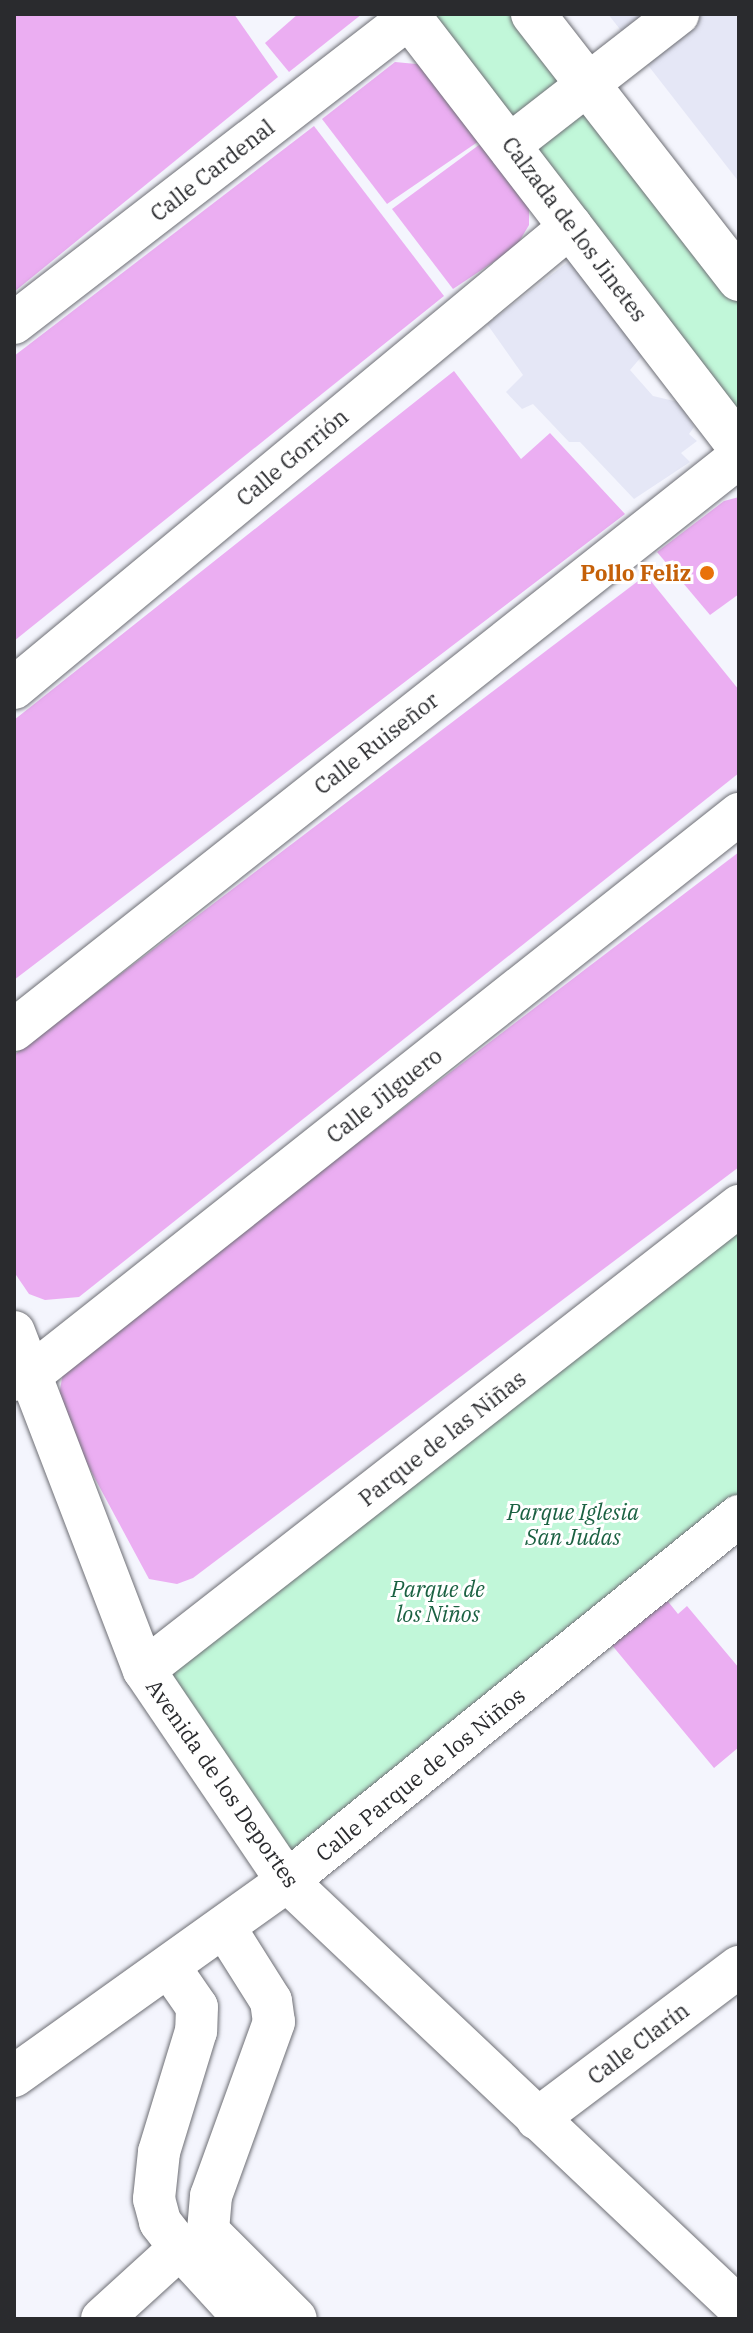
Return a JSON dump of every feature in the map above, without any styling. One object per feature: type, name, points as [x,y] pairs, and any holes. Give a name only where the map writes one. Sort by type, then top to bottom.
[{"type":"main road","points":[[533,14],[739,279]]},
{"type":"main road","name":"Calzada de los Jinetes","points":[[408,16],[511,144],[739,446]]},
{"type":"street","points":[[511,144],[678,14]]},
{"type":"street","name":"Calle Cardenal","points":[[14,323],[408,16]]},
{"type":"street","name":"Calle Gorrión","points":[[14,688],[571,226]]},
{"type":"street","name":"Calle Ruiseñor","points":[[14,1030],[739,457]]},
{"type":"street","name":"Calle Jilguero","points":[[22,1378],[739,814]]},
{"type":"street","name":"Parque de las Niñas","points":[[144,1670],[739,1206]]},
{"type":"street","name":"Avenida de los Deportes","points":[[14,1332],[22,1378],[144,1670],[287,1881],[739,2308]]},
{"type":"street","name":"Calle Parque de los Niños","points":[[14,2076],[170,1968],[287,1881],[739,1516]]},
{"type":"street","points":[[225,1928],[271,2001],[274,2022],[211,2196],[208,2231],[296,2319]]},
{"type":"street","name":"Calle Clarín","points":[[537,2119],[739,1967]]},
{"type":"street","points":[[170,1968],[197,2007],[196,2031],[159,2152],[154,2199],[160,2222],[245,2319]]},
{"type":"street","points":[[102,2319],[180,2248]]},
{"type":"shaded area","points":[[608,14],[739,14],[739,182]]},
{"type":"shaded area","points":[[572,259],[649,348],[630,370],[653,396],[678,402],[694,427],[689,434],[697,441],[681,453],[690,462],[634,499],[580,442],[569,442],[533,404],[522,409],[506,392],[523,375],[487,324]]},
{"type":"green space","points":[[418,14],[532,14],[739,280],[739,435]]},
{"type":"green space","name":"Parque de los Niños","points":[[739,1208],[739,1515],[288,1875],[155,1671]]},
{"type":"building","points":[[14,14],[234,14],[278,77],[14,292]]},
{"type":"building","points":[[298,14],[362,14],[289,72],[265,43]]},
{"type":"building","points":[[395,62],[427,65],[482,139],[387,204],[322,119]]},
{"type":"building","points":[[314,126],[444,296],[14,641],[14,356]]},
{"type":"building","points":[[483,142],[529,201],[529,225],[516,247],[453,289],[392,209]]},
{"type":"building","points":[[454,371],[521,459],[550,433],[625,514],[14,980],[14,720]]},
{"type":"building","name":"Pollo Feliz","points":[[739,497],[739,594],[710,615],[657,552],[724,501]]},
{"type":"building","points":[[646,575],[739,690],[739,773],[79,1297],[45,1300],[29,1294],[14,1272],[14,1055]]},
{"type":"building","points":[[739,852],[739,1167],[193,1578],[177,1584],[149,1579],[64,1421],[58,1401],[64,1367]]},
{"type":"building","points":[[666,1599],[678,1614],[687,1606],[739,1668],[739,1747],[714,1768],[611,1644]]},
{"type":"place","name":"Pollo Feliz","points":[[707,573]]},
{"type":"park label","name":"Parque Iglesia San Judas","points":[[573,1524]]}]
